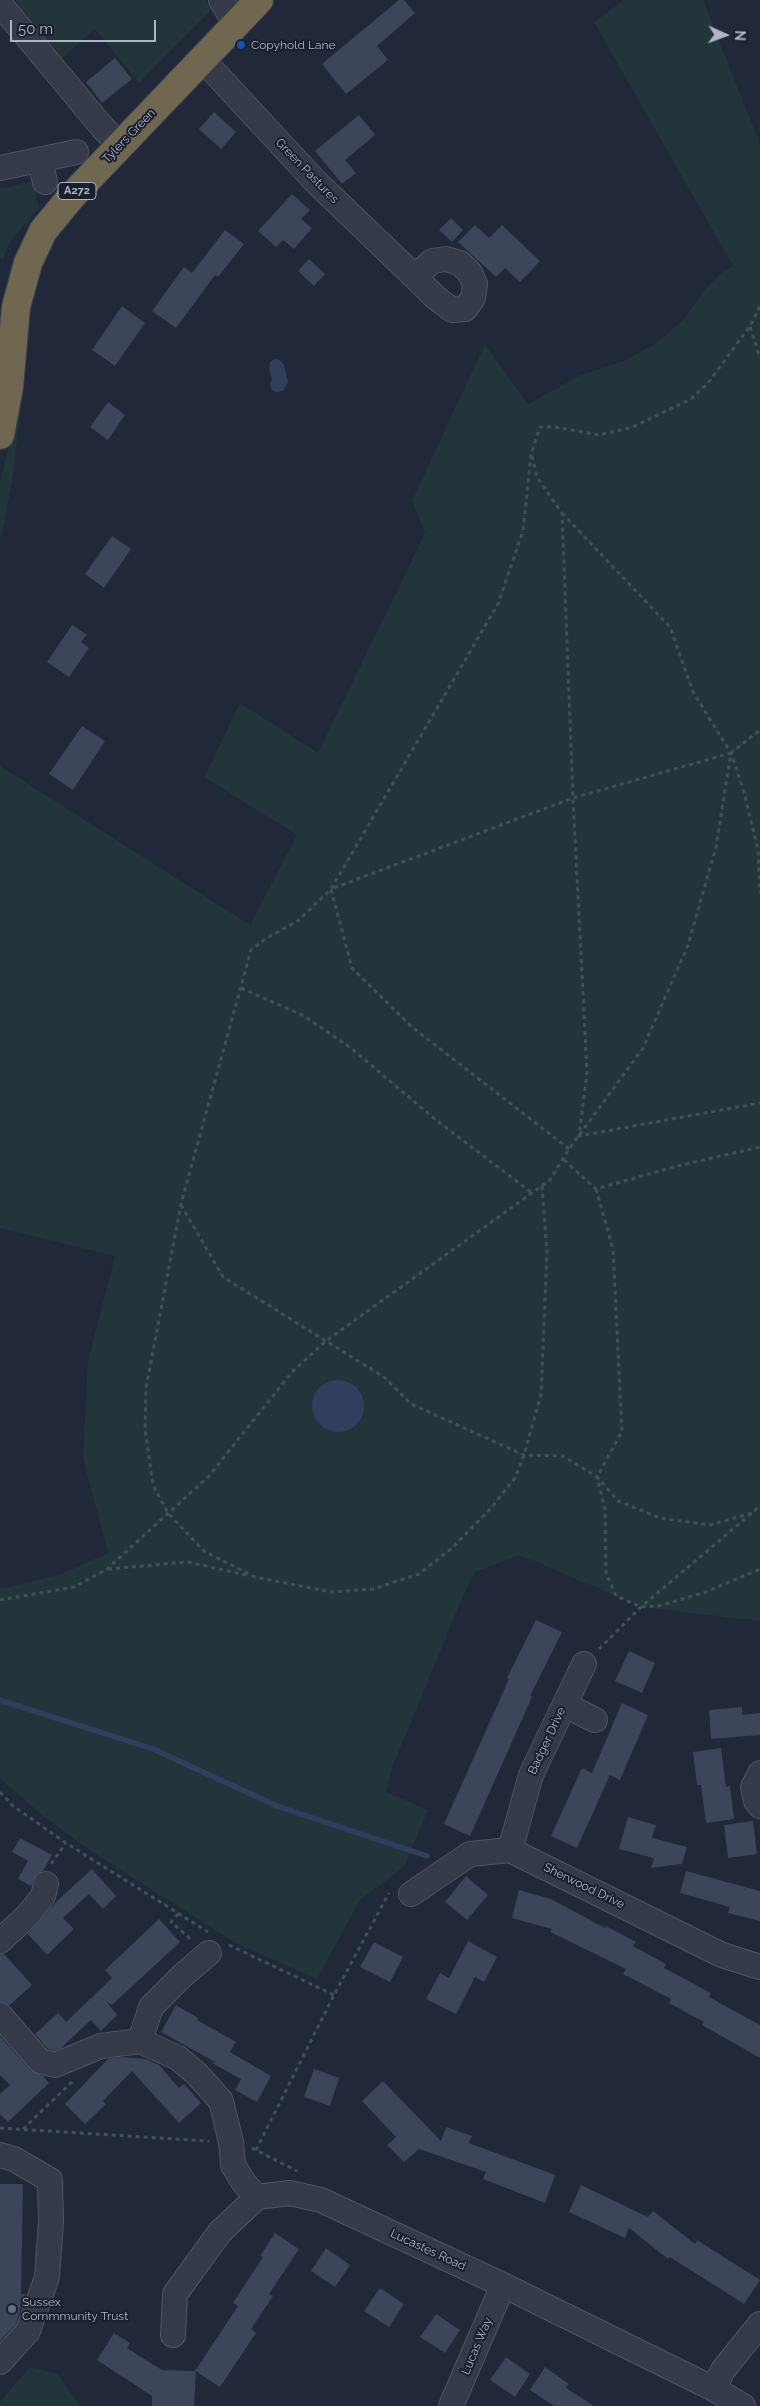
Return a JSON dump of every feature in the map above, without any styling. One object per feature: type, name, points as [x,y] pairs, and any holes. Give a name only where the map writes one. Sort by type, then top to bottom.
[{"type":"highway","name":"Tylers Green","points":[[0,436],[9,387],[16,307],[28,263],[43,231],[70,197],[203,60],[258,0]]},
{"type":"street","points":[[220,0],[236,25]]},
{"type":"street","points":[[0,4],[103,128],[120,145]]},
{"type":"street","name":"Green Pastures","points":[[203,60],[316,182],[415,277]]},
{"type":"street","points":[[0,168],[42,171],[76,152]]},
{"type":"street","name":"Badger Drive","points":[[510,1850],[530,1775],[584,1664]]},
{"type":"street","points":[[564,1705],[595,1720]]},
{"type":"street","points":[[760,1772],[753,1787],[753,1794],[760,1806]]},
{"type":"street","points":[[412,1894],[470,1854],[510,1850]]},
{"type":"street","name":"Sherwood Drive","points":[[510,1850],[722,1955],[760,1967]]},
{"type":"street","points":[[0,1940],[27,1916],[43,1896],[46,1884]]},
{"type":"street","points":[[140,2041],[151,2007],[215,1943]]},
{"type":"street","points":[[0,2015],[40,2061],[55,2065],[64,2063],[101,2046],[140,2041],[178,2058],[197,2074],[221,2101],[231,2142],[233,2165],[244,2183],[257,2197],[220,2232],[175,2294],[173,2335]]},
{"type":"street","points":[[0,2155],[14,2159],[50,2180],[51,2222],[47,2277],[32,2322],[28,2331],[0,2362]]},
{"type":"street","name":"Lucastes Road","points":[[257,2197],[290,2193],[321,2200],[503,2285],[714,2389],[743,2406]]},
{"type":"street","name":"Lucas Way","points":[[450,2406],[503,2285]]},
{"type":"street","points":[[714,2389],[723,2370],[760,2324]]},
{"type":"path","points":[[255,1577],[204,1551],[168,1513],[153,1485],[145,1429],[146,1388],[180,1204],[251,950],[265,939],[299,920],[331,889],[498,604],[522,531],[531,454],[540,427],[555,427],[599,435],[633,427],[691,399],[708,383],[750,326],[760,306]]},
{"type":"path","points":[[750,326],[760,358]]},
{"type":"path","points":[[531,454],[537,477],[562,513],[670,627],[693,692],[731,753],[744,792],[758,850],[760,893]]},
{"type":"path","points":[[562,513],[573,798],[587,1072],[578,1136]]},
{"type":"path","points":[[331,889],[573,798],[731,753],[760,730]]},
{"type":"path","points":[[0,1600],[74,1587],[107,1569],[209,1476],[292,1372],[326,1341],[550,1180],[578,1136],[643,1048],[688,945],[716,847],[731,753]]},
{"type":"path","points":[[331,889],[352,968],[412,1027],[569,1149]]},
{"type":"path","points":[[241,988],[304,1016],[351,1048],[436,1120],[532,1193]]},
{"type":"path","points":[[578,1136],[760,1103]]},
{"type":"path","points":[[596,1189],[677,1166],[760,1147]]},
{"type":"path","points":[[564,1160],[596,1189],[613,1249],[622,1431],[597,1477],[605,1509],[606,1574],[616,1596],[642,1607],[659,1606],[706,1592],[760,1570]]},
{"type":"path","points":[[107,1569],[188,1562],[331,1592],[373,1589],[419,1574],[452,1548],[491,1508],[515,1478],[524,1455],[541,1395],[548,1252],[542,1186]]},
{"type":"path","points":[[180,1204],[222,1277],[384,1377],[411,1404],[524,1455],[564,1456],[597,1477],[618,1501],[660,1518],[710,1524],[755,1512]]},
{"type":"path","points":[[584,1664],[642,1607],[760,1506]]},
{"type":"path","points":[[0,1792],[13,1806],[66,1843],[178,1914],[215,1943],[334,1996]]},
{"type":"path","points":[[256,2150],[334,1996],[396,1880],[412,1894]]},
{"type":"path","points":[[178,1914],[171,1922],[181,1932]]},
{"type":"path","points":[[23,2130],[78,2077],[64,2063]]},
{"type":"path","points":[[0,2128],[231,2142],[256,2150],[303,2174],[321,2200]]},
{"type":"green space","points":[[15,0],[206,0],[211,10],[139,83],[95,29],[62,58]]},
{"type":"green space","points":[[624,0],[703,0],[760,144],[760,1621],[641,1607],[520,1555],[475,1572],[466,1589],[392,1768],[386,1792],[428,1810],[404,1867],[360,1900],[317,1979],[234,1942],[88,1849],[43,1816],[0,1778],[0,1589],[62,1574],[108,1553],[83,1458],[88,1361],[115,1256],[0,1228],[0,766],[250,925],[297,835],[204,777],[240,703],[318,753],[425,533],[412,501],[485,344],[528,404],[581,375],[623,361],[655,344],[683,320],[706,288],[721,273],[733,266],[594,22]]},
{"type":"green space","points":[[33,181],[39,208],[10,242],[2,261],[0,258],[0,189]]},
{"type":"green space","points":[[19,404],[21,405],[13,475],[2,535],[0,536],[0,482]]},
{"type":"green space","points":[[30,2367],[58,2374],[75,2399],[83,2406],[0,2406],[0,2402]]},
{"type":"water","points":[[275,359],[280,360],[284,365],[288,382],[283,391],[276,392],[272,390],[270,384],[272,380],[269,369],[270,362]]},
{"type":"water","points":[[333,1380],[343,1380],[352,1384],[360,1392],[364,1406],[360,1420],[352,1428],[343,1432],[333,1432],[324,1428],[316,1420],[312,1411],[312,1401],[316,1392],[324,1384]]},
{"type":"building","points":[[399,0],[404,0],[415,13],[377,46],[388,60],[346,94],[322,64]]},
{"type":"building","points":[[115,58],[132,79],[102,103],[86,82]]},
{"type":"building","points":[[214,112],[236,132],[221,149],[199,129]]},
{"type":"building","points":[[359,115],[375,135],[345,160],[356,173],[342,184],[315,151]]},
{"type":"building","points":[[292,194],[310,210],[301,219],[312,228],[294,249],[283,240],[276,247],[258,231]]},
{"type":"building","points":[[451,218],[463,230],[452,242],[439,230]]},
{"type":"building","points":[[475,225],[489,238],[502,225],[540,261],[520,282],[505,268],[496,277],[458,242]]},
{"type":"building","points":[[225,230],[244,244],[218,277],[215,275],[176,328],[152,311],[184,267],[192,273]]},
{"type":"building","points":[[309,259],[325,274],[314,286],[298,271]]},
{"type":"building","points":[[122,306],[145,323],[115,366],[92,350]]},
{"type":"building","points":[[108,402],[125,415],[108,440],[90,427]]},
{"type":"building","points":[[112,536],[131,549],[104,588],[85,574]]},
{"type":"building","points":[[72,625],[87,635],[81,642],[89,648],[69,677],[47,662]]},
{"type":"building","points":[[82,726],[105,741],[73,790],[49,774]]},
{"type":"building","points":[[536,1620],[562,1632],[530,1696],[532,1697],[470,1836],[444,1824],[509,1679],[507,1678]]},
{"type":"building","points":[[629,1651],[655,1663],[642,1693],[615,1681]]},
{"type":"building","points":[[622,1703],[648,1715],[620,1780],[610,1775],[577,1848],[551,1836],[582,1768],[592,1773]]},
{"type":"building","points":[[742,1707],[742,1715],[760,1713],[760,1735],[711,1739],[709,1710]]},
{"type":"building","points":[[721,1748],[726,1787],[730,1786],[734,1819],[706,1823],[701,1785],[697,1785],[693,1752]]},
{"type":"building","points":[[628,1817],[656,1825],[652,1838],[687,1847],[682,1864],[651,1868],[654,1858],[619,1849]]},
{"type":"building","points":[[753,1821],[757,1854],[728,1858],[724,1825]]},
{"type":"building","points":[[20,1838],[52,1855],[43,1871],[36,1875],[31,1886],[18,1879],[28,1861],[12,1852]]},
{"type":"building","points":[[92,1869],[116,1896],[103,1909],[89,1894],[63,1918],[74,1929],[47,1955],[28,1934],[57,1901]]},
{"type":"building","points":[[686,1871],[760,1891],[760,1921],[728,1913],[730,1907],[680,1893]]},
{"type":"building","points":[[466,1876],[488,1895],[467,1920],[445,1902]]},
{"type":"building","points":[[519,1890],[551,1899],[605,1928],[606,1926],[636,1942],[633,1946],[666,1964],[664,1968],[711,1993],[709,1997],[760,2025],[760,2058],[702,2025],[704,2022],[669,2003],[671,1999],[623,1974],[626,1969],[550,1932],[552,1929],[512,1918]]},
{"type":"building","points":[[159,1919],[180,1942],[112,2005],[106,2001],[117,2015],[101,2031],[91,2020],[61,2048],[54,2051],[48,2049],[35,2034],[58,2013],[66,2022],[112,1978],[105,1970]]},
{"type":"building","points":[[468,1941],[497,1957],[484,1982],[475,1977],[456,2014],[426,1999],[440,1973],[449,1978]]},
{"type":"building","points":[[374,1942],[403,1957],[390,1982],[360,1967]]},
{"type":"building","points":[[0,1954],[4,1954],[32,1985],[10,2005],[0,2002]]},
{"type":"building","points":[[176,2005],[198,2018],[197,2020],[236,2042],[230,2052],[271,2076],[257,2102],[235,2090],[241,2079],[210,2062],[217,2063],[161,2032]]},
{"type":"building","points":[[0,2036],[30,2070],[43,2076],[49,2083],[8,2122],[0,2114],[0,2094],[10,2085],[0,2075]]},
{"type":"building","points":[[120,2057],[146,2059],[159,2065],[179,2088],[184,2084],[201,2103],[179,2123],[132,2071],[103,2101],[106,2104],[85,2124],[65,2104],[108,2059]]},
{"type":"building","points":[[314,2069],[339,2078],[330,2106],[304,2097]]},
{"type":"building","points":[[383,2081],[441,2141],[446,2127],[472,2136],[469,2143],[555,2175],[545,2203],[483,2179],[486,2172],[419,2149],[404,2162],[387,2145],[396,2137],[362,2101]]},
{"type":"building","points":[[0,2184],[23,2184],[21,2294],[25,2294],[16,2324],[0,2341]]},
{"type":"building","points":[[581,2185],[648,2217],[653,2211],[695,2244],[697,2240],[760,2280],[744,2304],[670,2257],[668,2259],[629,2228],[625,2238],[569,2212]]},
{"type":"building","points":[[275,2233],[299,2249],[269,2294],[273,2296],[251,2329],[256,2333],[220,2387],[195,2371],[238,2306],[233,2303],[263,2257],[260,2256]]},
{"type":"building","points":[[326,2248],[350,2265],[335,2287],[311,2271]]},
{"type":"building","points":[[380,2288],[404,2304],[389,2327],[364,2311]]},
{"type":"building","points":[[436,2314],[460,2330],[445,2353],[420,2337]]},
{"type":"building","points":[[114,2333],[130,2343],[127,2348],[162,2370],[196,2371],[194,2406],[152,2406],[152,2396],[97,2360]]},
{"type":"building","points":[[506,2357],[530,2374],[515,2397],[490,2380]]},
{"type":"building","points":[[545,2367],[569,2384],[566,2388],[594,2406],[554,2406],[530,2390]]},
{"type":"waterway","points":[[0,1700],[153,1749],[277,1806],[427,1856]]},
{"type":"place","name":"Copyhold Lane","points":[[241,45]]},
{"type":"place","name":"Sussex Commmunity Trust","points":[[12,2309]]}]
